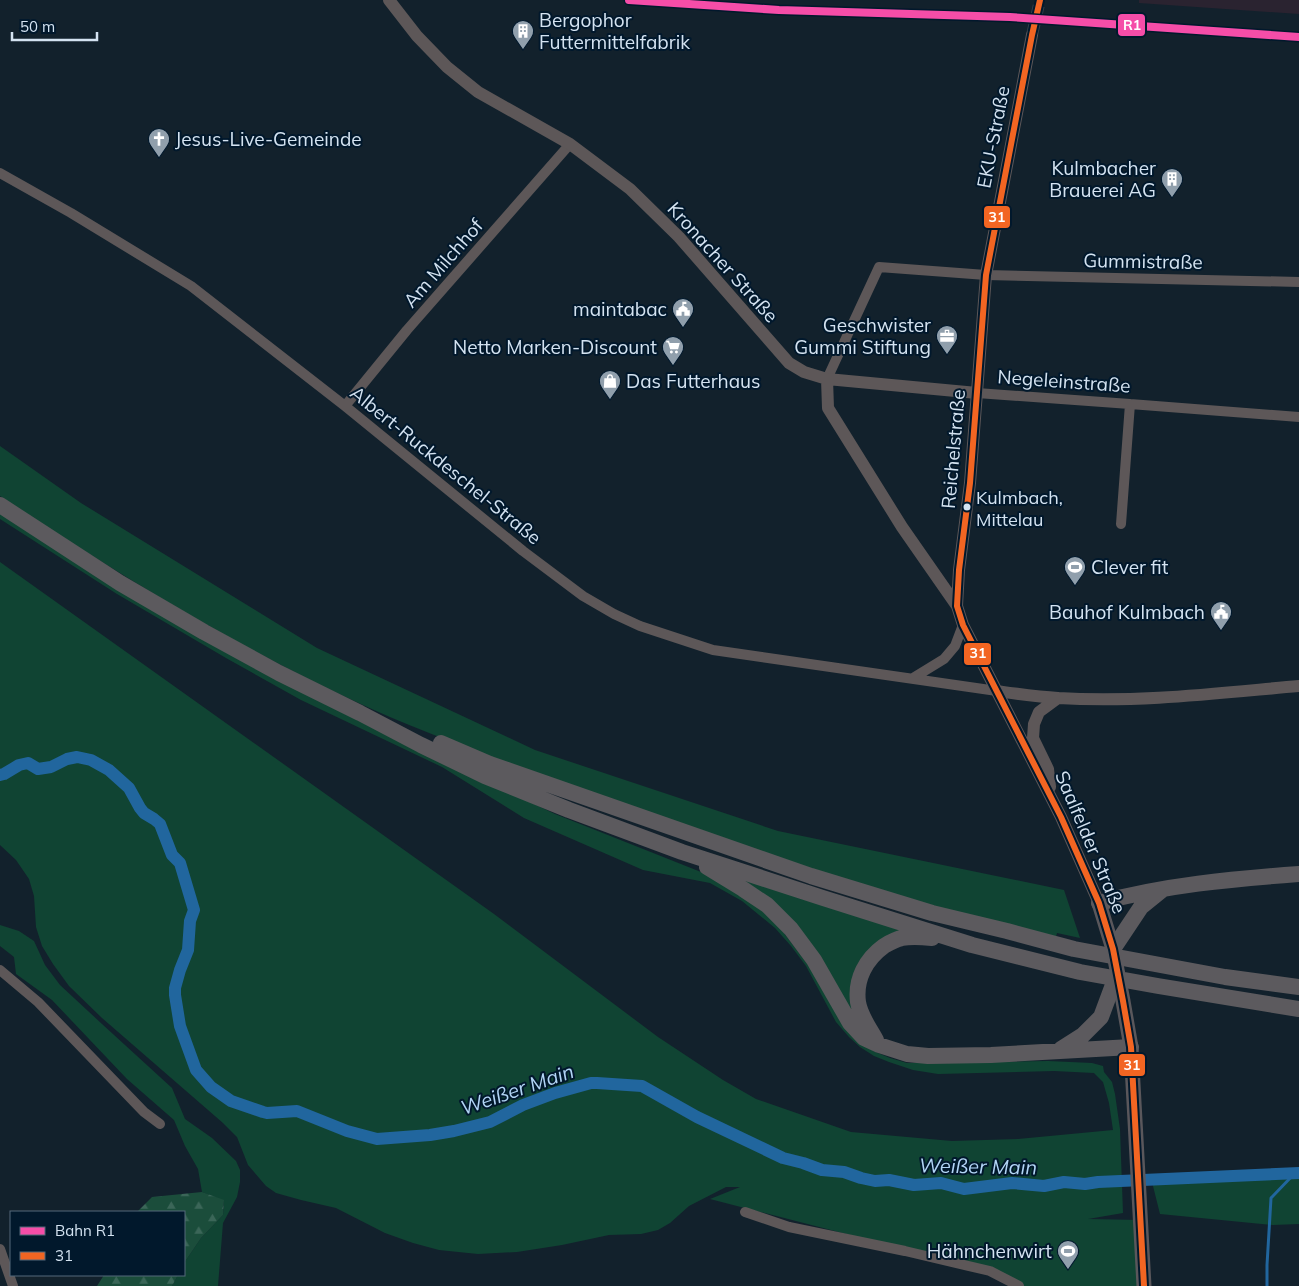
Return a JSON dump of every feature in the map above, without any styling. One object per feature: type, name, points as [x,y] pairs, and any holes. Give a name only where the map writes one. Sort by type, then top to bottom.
[{"type":"highway","points":[[0,505],[120,583],[279,673],[486,776],[569,810],[682,852],[972,945],[1080,972],[1299,1009]]},
{"type":"highway","points":[[360,712],[490,764],[811,876],[932,913],[1074,949],[1225,977],[1299,987]]},
{"type":"highway","points":[[682,852],[767,905],[791,929],[814,960],[850,1024],[864,1038],[879,1045],[907,1054],[928,1056],[991,1055],[1131,1047]]},
{"type":"highway","points":[[1099,903],[1163,889],[1235,879],[1299,874]]},
{"type":"highway","points":[[1112,949],[1141,907],[1163,889]]},
{"type":"highway","points":[[879,1045],[864,1021],[858,1004],[857,991],[860,974],[868,960],[884,946],[900,938],[923,937],[972,945]]},
{"type":"highway","points":[[1060,1050],[1083,1035],[1101,1017],[1117,974]]},
{"type":"main road","name":"Saalfelder Straße","points":[[1099,903],[1112,949],[1131,1047],[1144,1286]]},
{"type":"street","name":"Kronacher Straße","points":[[389,0],[417,36],[447,67],[478,92],[570,144],[630,189],[679,238],[789,363],[804,372],[827,379]]},
{"type":"street","name":"EKU-Straße","points":[[986,275],[1032,35]]},
{"type":"street","name":"Am Milchhof","points":[[345,406],[407,330],[570,144]]},
{"type":"street","name":"Albert-Ruckdeschel-Straße","points":[[0,173],[191,286],[345,406],[523,551],[583,596],[614,614],[640,626],[713,650],[998,691]]},
{"type":"street","name":"Gummistraße","points":[[827,379],[879,266],[986,275],[1299,282]]},
{"type":"street","name":"Reichelstraße","points":[[963,625],[957,606],[959,570],[970,483],[986,275]]},
{"type":"street","name":"Negeleinstraße","points":[[827,379],[977,393],[1299,417]]},
{"type":"street","points":[[827,379],[828,408],[902,527],[957,606]]},
{"type":"street","points":[[1120,524],[1130,404]]},
{"type":"street","points":[[913,678],[944,659],[955,646],[963,625]]},
{"type":"street","points":[[963,625],[998,691],[1058,698],[1163,698],[1299,686]]},
{"type":"street","name":"Saalfelder Straße","points":[[998,691],[1050,794],[1099,903]]},
{"type":"street","points":[[1050,794],[1048,769],[1033,738],[1034,724],[1039,712],[1058,698]]},
{"type":"street","points":[[0,970],[38,1002],[144,1112],[160,1124]]},
{"type":"street","points":[[746,1212],[789,1228],[905,1250],[990,1271],[1019,1286]]},
{"type":"street","points":[[0,1249],[13,1286]]},
{"type":"shaded area","points":[[1139,0],[1299,0],[1299,14],[1139,3]]},
{"type":"green space","points":[[0,446],[81,503],[317,648],[535,750],[778,831],[1064,890],[1080,938],[1057,933],[1056,937],[880,891],[596,795],[454,743],[376,711],[259,654],[171,604],[0,496]]},
{"type":"green space","points":[[0,513],[515,795],[555,814],[701,872],[729,886],[771,916],[873,1051],[907,1063],[1048,1061],[1092,1063],[1103,1066],[1104,1072],[1112,1082],[1120,1129],[1123,1213],[1088,1219],[1140,1220],[1143,1286],[1014,1286],[990,1271],[710,1199],[740,1187],[726,1187],[689,1206],[670,1223],[658,1230],[641,1234],[609,1235],[517,1252],[478,1254],[439,1250],[413,1243],[385,1233],[336,1208],[276,1193],[266,1186],[248,1165],[237,1137],[102,1018],[69,986],[42,946],[36,927],[34,896],[29,879],[16,860],[0,845],[0,778],[4,778],[16,769],[0,769],[0,562],[494,914],[658,1037],[723,1080],[756,1099],[851,1132],[952,1141],[1018,1139],[1113,1130],[1109,1103],[1103,1082],[1094,1073],[1054,1071],[938,1074],[913,1070],[874,1056],[860,1047],[836,1022],[806,966],[791,946],[775,928],[742,901],[710,883],[643,870],[524,818],[442,767],[301,700],[226,658],[117,594],[0,519]]},
{"type":"green space","points":[[741,877],[904,927],[902,933],[883,939],[854,1012],[850,1014]]},
{"type":"green space","points":[[0,925],[19,931],[34,941],[45,965],[60,985],[172,1088],[185,1119],[212,1138],[236,1161],[240,1170],[240,1182],[237,1197],[223,1223],[218,1286],[172,1286],[177,1276],[185,1276],[185,1262],[201,1238],[223,1215],[224,1201],[202,1192],[198,1169],[185,1146],[174,1120],[127,1079],[52,1000],[16,974],[14,957],[0,946]]},
{"type":"green space","points":[[1299,1176],[1299,1224],[1273,1225],[1160,1214],[1152,1182]]},
{"type":"green space","points":[[202,1192],[224,1200],[223,1215],[201,1238],[185,1262],[185,1211],[138,1211],[152,1197]]},
{"type":"green space","points":[[103,1276],[177,1276],[172,1286],[97,1286]]},
{"type":"waterway","name":"Weißer Main","points":[[0,775],[19,765],[28,763],[38,769],[51,767],[67,759],[77,757],[91,760],[109,770],[129,788],[144,813],[160,824],[172,855],[180,863],[194,910],[190,921],[188,950],[175,988],[180,1026],[196,1070],[211,1087],[231,1101],[263,1112],[297,1111],[347,1131],[377,1139],[430,1135],[490,1122],[523,1105],[555,1093],[597,1083],[642,1086],[697,1117],[783,1158],[822,1170],[844,1172],[875,1181],[889,1180],[914,1185],[941,1183],[964,1189],[1012,1183],[1044,1186],[1064,1182],[1085,1184],[1299,1173]]},
{"type":"waterway","points":[[1267,1286],[1271,1198],[1295,1173]]},
{"type":"tunnel","points":[[1032,35],[1040,0]]},
{"type":"rail line","name":"R1","points":[[629,0],[779,10],[1010,17],[1299,37]]},
{"type":"transit line","name":"31","points":[[1040,0],[986,275],[970,483],[959,570],[957,606],[963,625],[1061,817],[1099,903],[1113,949],[1131,1047],[1144,1286]]},
{"type":"place","name":"Bergophor Futtermittelfabrik","points":[[523,50]]},
{"type":"place","name":"Jesus-Live-Gemeinde","points":[[159,158]]},
{"type":"place","name":"Kulmbacher Brauerei AG","points":[[1172,198]]},
{"type":"place","name":"maintabac","points":[[683,328]]},
{"type":"place","name":"Geschwister Gummi Stiftung","points":[[947,355]]},
{"type":"place","name":"Netto Marken-Discount","points":[[673,366]]},
{"type":"place","name":"Das Futterhaus","points":[[610,400]]},
{"type":"place","name":"Kulmbach, Mittelau","points":[[967,507]]},
{"type":"place","name":"Clever fit","points":[[1075,586]]},
{"type":"place","name":"Bauhof Kulmbach","points":[[1221,631]]},
{"type":"place","name":"Hähnchenwirt","points":[[1068,1270]]}]
